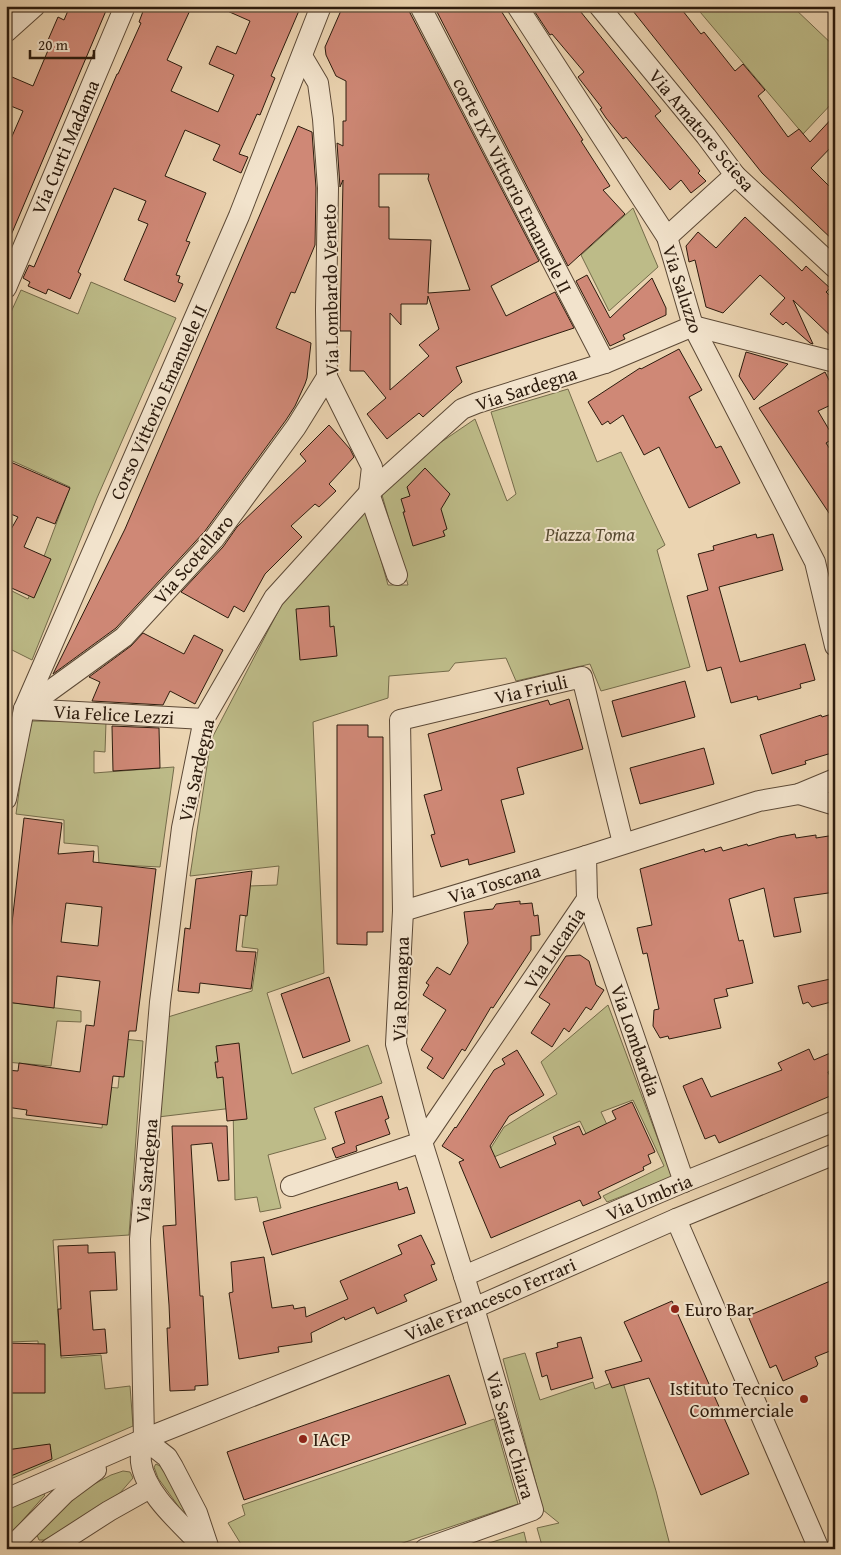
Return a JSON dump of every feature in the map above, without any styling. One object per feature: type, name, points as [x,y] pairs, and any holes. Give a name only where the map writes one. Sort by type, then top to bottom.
[{"type":"street","points":[[6,32],[35,6]]},
{"type":"street","name":"Via Curti Madama","points":[[6,288],[125,6]]},
{"type":"street","name":"Corso Vittorio Emanuele II","points":[[6,800],[24,709],[239,216],[321,6]]},
{"type":"street","name":"corte IX^ Vittorio Emanuele II","points":[[420,6],[605,363]]},
{"type":"street","name":"Via Saluzzo","points":[[517,6],[667,237],[693,326],[815,562],[835,646]]},
{"type":"street","name":"Via Amatore Sciesa","points":[[599,6],[735,174],[835,268]]},
{"type":"street","name":"Via Lombardo Veneto","points":[[302,56],[318,83],[328,178],[327,377],[372,467],[369,493],[397,575]]},
{"type":"street","points":[[667,237],[735,174]]},
{"type":"street","points":[[693,326],[835,362]]},
{"type":"street","name":"Via Sardegna","points":[[150,1488],[141,1464],[144,1439],[140,1239],[159,1012],[182,828],[204,719],[274,598],[369,493],[462,409],[477,402],[605,363],[693,326]]},
{"type":"street","name":"Via Scotellaro","points":[[24,709],[124,637],[207,546],[296,427],[327,377]]},
{"type":"street","name":"Via Friuli","points":[[400,720],[582,677],[623,844]]},
{"type":"street","name":"Via Felice Lezzi","points":[[24,709],[204,719]]},
{"type":"street","name":"Via Romagna","points":[[400,720],[403,911],[396,1044],[422,1142],[474,1308]]},
{"type":"street","points":[[586,856],[759,801],[799,794],[835,779]]},
{"type":"street","points":[[799,794],[835,805]]},
{"type":"street","name":"Via Toscana","points":[[403,911],[586,856]]},
{"type":"street","name":"Via Lucania","points":[[422,1142],[587,899],[586,856]]},
{"type":"street","name":"Via Lombardia","points":[[587,899],[684,1182]]},
{"type":"street","name":"Via Umbria","points":[[464,1276],[684,1182],[835,1121]]},
{"type":"street","points":[[291,1186],[422,1142]]},
{"type":"street","name":"Viale Francesco Ferrari","points":[[6,1499],[144,1439],[474,1308],[676,1220],[835,1154]]},
{"type":"street","points":[[676,1220],[819,1549]]},
{"type":"street","name":"Via Santa Chiara","points":[[425,1549],[533,1510],[474,1308]]},
{"type":"street","points":[[144,1439],[167,1457],[173,1467],[197,1513],[209,1549]]},
{"type":"street","name":"Viale Francesco Ferrari","points":[[9,1549],[65,1493],[144,1439]]},
{"type":"street","points":[[50,1549],[109,1511],[150,1488],[206,1549]]},
{"type":"green space","points":[[695,6],[792,6],[835,47],[835,100],[803,134]]},
{"type":"green space","points":[[633,208],[658,267],[609,311],[581,255]]},
{"type":"green space","points":[[91,282],[176,318],[97,498],[32,660],[6,647],[6,588],[28,599],[70,487],[6,458],[6,323],[21,290],[78,314]]},
{"type":"green space","name":"Piazza Toma","points":[[568,389],[597,462],[621,452],[665,545],[657,550],[690,667],[601,691],[590,664],[516,681],[506,658],[455,663],[449,671],[389,676],[388,698],[313,722],[324,973],[267,993],[292,1074],[368,1045],[382,1083],[314,1108],[326,1139],[268,1155],[281,1208],[260,1212],[257,1197],[235,1200],[233,1108],[158,1117],[168,1017],[252,991],[258,949],[242,947],[249,886],[277,885],[279,866],[190,876],[211,740],[284,600],[367,510],[388,585],[408,585],[382,495],[431,449],[475,419],[507,501],[516,494],[491,412]]},
{"type":"green space","points":[[30,721],[106,722],[105,752],[94,751],[94,773],[174,767],[160,867],[99,864],[98,846],[64,843],[64,820],[16,814]]},
{"type":"green space","points":[[6,1002],[81,1011],[81,1022],[57,1021],[51,1066],[6,1062]]},
{"type":"green space","points":[[608,1005],[672,1177],[607,1202],[603,1196],[664,1166],[633,1100],[601,1112],[610,1131],[590,1142],[580,1121],[482,1162],[504,1127],[557,1094],[541,1062]]},
{"type":"green space","points":[[123,1039],[143,1041],[129,1235],[53,1240],[61,1358],[101,1355],[105,1389],[130,1386],[133,1426],[6,1481],[6,1381],[40,1380],[38,1341],[8,1342],[8,1310],[6,1310],[6,1117],[102,1128],[107,1087],[118,1088]]},
{"type":"green space","points":[[525,1353],[540,1400],[593,1382],[595,1389],[622,1379],[656,1491],[671,1549],[543,1549],[537,1528],[559,1523],[543,1510],[503,1359]]},
{"type":"green space","points":[[494,1419],[518,1504],[385,1549],[244,1549],[228,1523],[245,1515],[242,1505]]},
{"type":"green space","points":[[156,1464],[162,1467],[194,1528],[158,1478],[154,1467]]},
{"type":"green space","points":[[123,1471],[130,1472],[133,1478],[120,1493],[55,1534],[44,1540],[39,1540],[37,1535],[39,1531],[83,1490],[111,1475]]},
{"type":"green space","points":[[41,1492],[45,1495],[6,1539],[6,1508]]},
{"type":"green space","points":[[524,1532],[528,1549],[487,1549],[486,1544]]},
{"type":"building","points":[[70,6],[108,6],[6,247],[6,150],[23,111],[6,104],[6,92],[12,77],[33,86],[49,48],[45,47],[58,17],[64,20]]},
{"type":"building","points":[[145,6],[192,6],[167,60],[182,67],[171,91],[218,112],[234,75],[209,64],[217,46],[236,54],[250,21],[216,6],[301,6],[271,76],[275,78],[260,115],[257,114],[239,154],[248,157],[241,173],[213,160],[220,145],[185,130],[165,176],[206,193],[186,241],[190,242],[176,275],[180,276],[178,282],[183,284],[175,302],[124,280],[148,224],[138,220],[146,201],[114,188],[78,272],[81,274],[70,299],[48,289],[46,294],[28,286],[30,282],[23,278],[29,265],[34,267],[141,23],[139,22]]},
{"type":"building","points":[[343,6],[408,6],[539,261],[491,286],[506,316],[555,292],[574,328],[456,367],[462,382],[423,417],[419,413],[387,439],[367,414],[386,398],[364,371],[350,371],[351,331],[340,331],[343,180],[340,187],[337,143],[343,146],[343,121],[346,121],[346,81],[336,76],[326,55],[325,47]],"holes":[[[379,174],[429,174],[428,179],[470,290],[428,293],[431,240],[389,239],[389,207],[379,207]],[[428,296],[439,329],[419,345],[429,356],[390,390],[390,313],[401,325],[401,304],[427,304]]]},
{"type":"building","points":[[434,6],[498,6],[610,186],[603,190],[625,214],[568,266]]},
{"type":"building","points":[[531,6],[576,6],[661,111],[655,116],[706,181],[691,193],[681,180],[670,190],[626,137],[623,139],[606,118],[600,109],[602,108],[578,77],[584,72],[552,34],[550,35]]},
{"type":"building","points":[[629,6],[679,6],[701,34],[704,32],[735,71],[743,64],[765,90],[758,96],[788,137],[799,129],[810,142],[835,115],[835,143],[811,168],[835,192],[835,242],[762,173]]},
{"type":"building","points":[[298,126],[312,132],[316,188],[315,245],[295,293],[291,292],[276,328],[311,343],[305,384],[286,420],[205,531],[116,628],[53,674],[125,529]]},
{"type":"building","points":[[745,217],[802,271],[806,266],[830,288],[826,292],[835,301],[835,340],[793,300],[813,344],[786,322],[783,325],[770,314],[785,298],[760,275],[723,313],[706,307],[695,260],[689,262],[686,246],[698,232],[716,248]]},
{"type":"building","points":[[587,275],[610,318],[652,278],[666,308],[666,315],[623,335],[625,339],[610,346],[576,281]]},
{"type":"building","points":[[679,349],[702,390],[689,397],[716,448],[721,446],[740,483],[689,508],[659,447],[644,455],[623,415],[610,424],[608,421],[602,425],[588,402],[640,368]]},
{"type":"building","points":[[746,352],[788,364],[754,400],[739,376]]},
{"type":"building","points":[[825,372],[835,392],[835,403],[818,411],[834,438],[826,443],[835,457],[835,522],[759,408]]},
{"type":"building","points":[[329,425],[350,449],[354,457],[329,484],[336,491],[319,507],[315,504],[291,526],[302,537],[265,574],[244,612],[234,606],[228,618],[181,592],[223,547],[237,527],[306,461],[300,454]]},
{"type":"building","points":[[6,460],[70,488],[55,524],[37,517],[24,547],[51,559],[34,598],[7,586],[6,588],[6,538],[18,517],[6,512]]},
{"type":"building","points":[[425,468],[450,494],[441,509],[447,529],[443,531],[445,536],[413,546],[401,499],[410,496],[407,487]]},
{"type":"building","points":[[756,534],[757,538],[773,534],[783,570],[719,587],[740,662],[805,644],[815,680],[800,684],[801,688],[758,700],[757,696],[731,703],[721,667],[707,671],[687,596],[708,590],[698,554],[714,550],[713,546]]},
{"type":"building","points":[[329,606],[330,627],[334,626],[337,656],[300,660],[296,609]]},
{"type":"building","points":[[143,633],[184,654],[194,635],[223,650],[195,704],[170,691],[163,705],[92,701],[100,682],[89,677],[131,646]]},
{"type":"building","points":[[685,681],[695,717],[622,737],[612,701]]},
{"type":"building","points":[[569,699],[583,749],[517,768],[524,794],[501,800],[515,852],[469,865],[468,859],[441,867],[431,835],[435,834],[424,795],[442,790],[428,734],[548,700],[550,705]]},
{"type":"building","points":[[835,713],[835,752],[805,761],[806,764],[772,774],[760,735],[821,715],[822,717]]},
{"type":"building","points":[[337,725],[368,725],[368,737],[383,737],[383,932],[367,932],[367,945],[337,944]]},
{"type":"building","points":[[112,726],[159,728],[160,768],[113,771]]},
{"type":"building","points":[[704,748],[714,784],[640,804],[630,768]]},
{"type":"building","points":[[24,818],[62,823],[58,854],[94,851],[93,862],[156,869],[136,1031],[129,1031],[124,1077],[113,1076],[107,1125],[26,1115],[27,1110],[6,1107],[6,1070],[18,1071],[19,1063],[80,1072],[86,1025],[94,1026],[100,981],[57,976],[54,1008],[6,1002],[6,975]],"holes":[[[66,903],[102,907],[98,946],[61,942]]]},
{"type":"building","points":[[795,834],[796,838],[816,835],[816,838],[835,835],[835,892],[794,898],[801,932],[774,937],[764,888],[729,899],[739,941],[743,940],[753,983],[726,989],[728,996],[714,999],[721,1028],[669,1039],[668,1036],[660,1038],[653,1026],[654,1010],[659,1009],[647,953],[643,954],[637,928],[652,925],[640,869],[704,849],[705,852],[721,847],[723,851]]},
{"type":"building","points":[[252,871],[247,916],[240,915],[236,951],[256,952],[251,989],[200,983],[199,993],[178,991],[185,928],[190,929],[196,879]]},
{"type":"building","points":[[520,901],[520,904],[532,903],[534,916],[538,915],[540,935],[531,936],[531,950],[493,1008],[491,1007],[465,1051],[462,1049],[443,1079],[427,1068],[433,1058],[421,1050],[446,1010],[423,995],[429,985],[426,983],[437,967],[450,975],[468,943],[464,912],[493,909],[496,904]]},
{"type":"building","points":[[580,955],[589,961],[596,985],[604,990],[591,1010],[586,1007],[569,1032],[564,1028],[552,1047],[531,1033],[550,1004],[539,997],[566,956]]},
{"type":"building","points":[[329,977],[350,1041],[303,1058],[281,994]]},
{"type":"building","points":[[835,978],[835,1001],[812,1007],[808,1002],[803,1004],[798,986]]},
{"type":"building","points":[[239,1043],[247,1119],[227,1121],[223,1077],[217,1078],[216,1046]]},
{"type":"building","points":[[809,1049],[814,1060],[835,1051],[835,1069],[828,1072],[835,1088],[835,1094],[719,1143],[715,1135],[705,1139],[683,1086],[702,1078],[711,1097],[782,1070],[778,1063]]},
{"type":"building","points":[[517,1050],[544,1095],[509,1116],[490,1146],[500,1168],[556,1144],[553,1137],[579,1126],[583,1135],[616,1119],[612,1111],[632,1102],[655,1152],[648,1155],[651,1163],[643,1167],[644,1170],[598,1192],[601,1198],[583,1206],[580,1200],[491,1238],[459,1162],[464,1160],[442,1146],[494,1070],[505,1064],[502,1059]]},
{"type":"building","points":[[382,1096],[389,1118],[385,1120],[390,1134],[356,1146],[357,1151],[336,1158],[332,1148],[345,1143],[335,1112]]},
{"type":"building","points":[[172,1126],[227,1126],[229,1180],[218,1181],[212,1143],[191,1145],[200,1296],[203,1296],[208,1385],[195,1386],[195,1390],[170,1391],[167,1328],[170,1328],[163,1226],[176,1225]]},
{"type":"building","points":[[397,1182],[399,1190],[407,1187],[415,1213],[272,1255],[263,1222]]},
{"type":"building","points":[[421,1235],[435,1264],[431,1265],[437,1280],[404,1295],[407,1301],[377,1314],[374,1307],[345,1320],[344,1317],[311,1333],[312,1342],[278,1347],[279,1352],[239,1359],[229,1293],[233,1292],[231,1262],[264,1257],[272,1308],[293,1305],[294,1309],[305,1307],[306,1317],[348,1299],[340,1281],[402,1254],[398,1245]]},
{"type":"building","points":[[88,1245],[88,1253],[115,1252],[117,1290],[90,1291],[93,1330],[105,1329],[107,1353],[61,1356],[58,1309],[61,1309],[58,1246]]},
{"type":"building","points":[[835,1279],[835,1349],[815,1357],[817,1366],[783,1381],[776,1365],[770,1368],[748,1316]]},
{"type":"building","points":[[672,1301],[749,1474],[701,1495],[649,1378],[612,1388],[605,1371],[642,1361],[624,1322]]},
{"type":"building","points":[[581,1337],[593,1378],[551,1390],[547,1375],[542,1377],[536,1353],[558,1347],[557,1343]]},
{"type":"building","points":[[6,1343],[45,1344],[45,1393],[6,1393]]},
{"type":"building","name":"IACP","points":[[449,1375],[466,1424],[244,1500],[227,1452]]},
{"type":"building","points":[[50,1444],[52,1459],[6,1478],[6,1450]]},
{"type":"place","name":"Euro Bar","points":[[675,1309]]},
{"type":"place","name":"Istituto Tecnico Commerciale","points":[[804,1399]]},
{"type":"place","name":"IACP","points":[[303,1439]]}]
